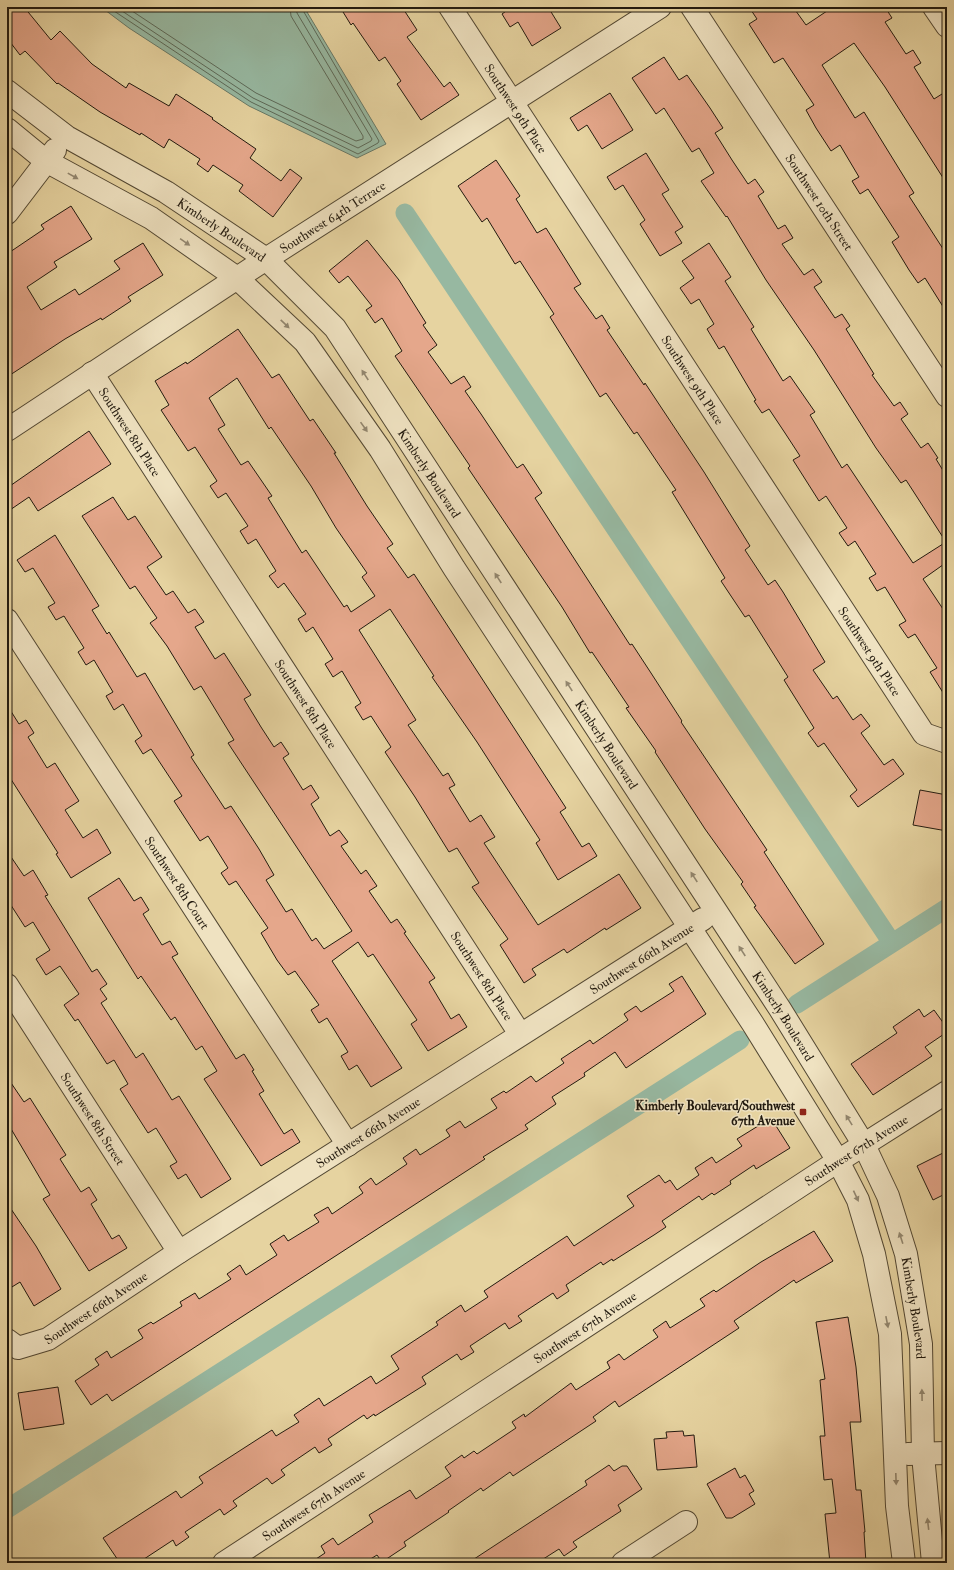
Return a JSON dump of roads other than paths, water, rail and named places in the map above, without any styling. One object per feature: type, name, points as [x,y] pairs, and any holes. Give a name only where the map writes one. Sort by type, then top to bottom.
[{"type":"street","name":"Southwest 9th Place","points":[[450,7],[924,734],[946,742]]},
{"type":"street","name":"Southwest 64th Terrace","points":[[7,430],[237,278],[660,7]]},
{"type":"street","name":"Southwest 10th Street","points":[[692,7],[947,396]]},
{"type":"street","points":[[934,7],[947,26]]},
{"type":"street","name":"Kimberly Boulevard","points":[[7,91],[67,137],[166,192],[266,260],[335,328],[715,910],[864,1145],[888,1196],[906,1254],[921,1344],[923,1455],[933,1563]]},
{"type":"street","name":"Kimberly Boulevard","points":[[7,129],[46,161],[151,218],[237,278],[305,342],[380,449],[454,568],[691,928],[838,1161],[858,1200],[874,1254],[890,1334],[897,1506],[904,1563]]},
{"type":"street","points":[[7,213],[46,161],[67,137]]},
{"type":"street","name":"Southwest 8th Place","points":[[92,373],[520,1034]]},
{"type":"street","points":[[454,568],[480,551]]},
{"type":"street","name":"Southwest 8th Court","points":[[7,620],[348,1145]]},
{"type":"street","name":"Southwest 66th Avenue","points":[[12,1344],[48,1339],[179,1252],[520,1034],[691,928],[715,910]]},
{"type":"street","name":"Southwest 8th Street","points":[[7,985],[179,1252]]},
{"type":"street","name":"Southwest 67th Avenue","points":[[224,1563],[838,1161],[947,1092]]},
{"type":"street","points":[[895,1453],[923,1455],[947,1453]]},
{"type":"street","points":[[623,1563],[686,1522]]},
{"type":"water","points":[[101,7],[304,7],[386,144],[357,158],[249,106],[129,28]]},
{"type":"waterway","points":[[405,213],[892,943]]},
{"type":"waterway","points":[[797,1004],[947,908]]},
{"type":"waterway","points":[[7,1509],[740,1040]]},
{"type":"place","name":"Kimberly Boulevard/Southwest 67th Avenue","points":[[803,1112]]}]
